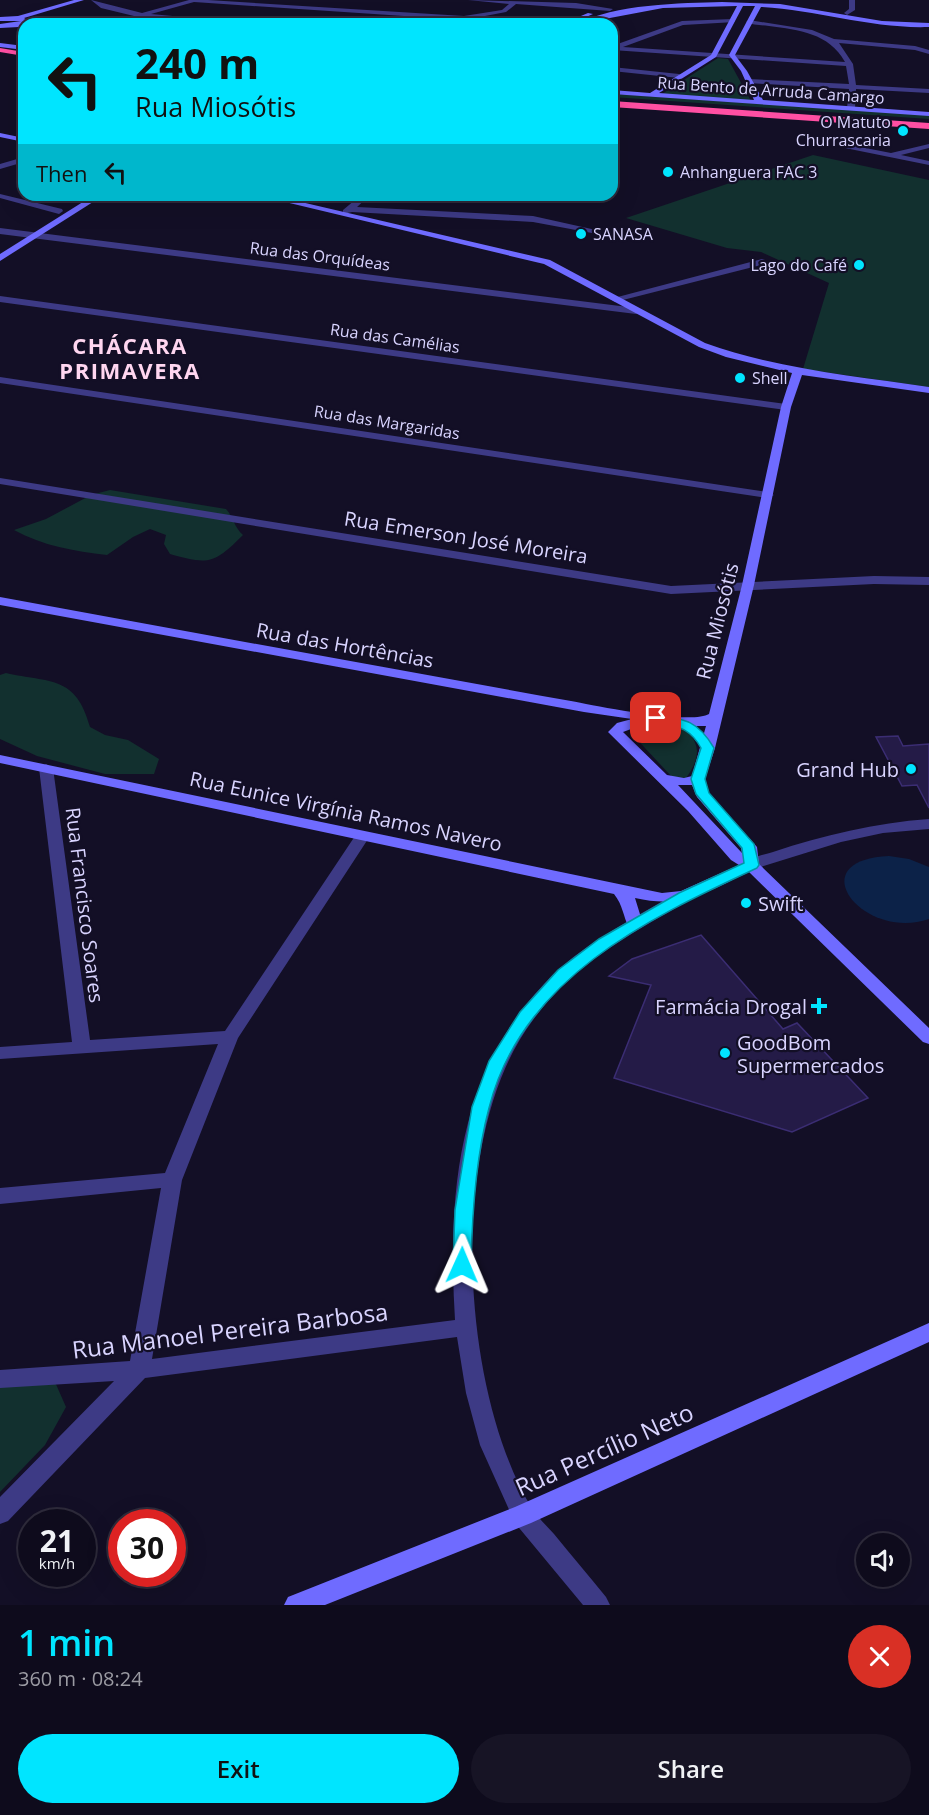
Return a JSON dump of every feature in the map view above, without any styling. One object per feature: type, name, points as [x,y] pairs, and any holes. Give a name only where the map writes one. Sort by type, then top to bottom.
[{"type":"highway","points":[[0,50],[18,53]]},
{"type":"highway","points":[[618,99],[929,121]]},
{"type":"highway","points":[[618,104],[929,126]]},
{"type":"highway","points":[[752,113],[772,120]]},
{"type":"street","points":[[36,18],[81,0]]},
{"type":"street","points":[[94,0],[104,8],[141,15],[180,18]]},
{"type":"street","points":[[131,18],[196,0],[369,12],[420,18]]},
{"type":"street","points":[[205,1],[219,0]]},
{"type":"street","points":[[471,0],[610,9]]},
{"type":"street","points":[[583,18],[610,9],[675,0]]},
{"type":"street","points":[[847,13],[852,10],[852,0]]},
{"type":"street","points":[[598,18],[619,11],[682,2],[741,4],[760,2],[878,17],[929,18]]},
{"type":"street","points":[[733,57],[760,2]]},
{"type":"street","points":[[465,18],[504,11],[514,3]]},
{"type":"street","points":[[651,95],[714,56],[741,4]]},
{"type":"street","points":[[788,5],[872,24],[929,25]]},
{"type":"street","points":[[368,18],[369,12]]},
{"type":"street","points":[[872,24],[878,17]]},
{"type":"street","points":[[0,19],[18,22]]},
{"type":"street","points":[[618,47],[682,23],[733,21]]},
{"type":"street","points":[[749,22],[801,29],[822,34],[835,41],[915,48],[929,52]]},
{"type":"street","points":[[2,27],[18,24]]},
{"type":"street","points":[[835,41],[850,64],[855,83],[851,108]]},
{"type":"street","points":[[0,45],[18,47]]},
{"type":"street","points":[[618,49],[850,64]]},
{"type":"street","points":[[733,57],[762,103]]},
{"type":"street","points":[[618,70],[680,76]]},
{"type":"street","points":[[749,81],[855,83],[929,89]]},
{"type":"street","name":"Rua Bento de Arruda Camargo","points":[[618,92],[929,114]]},
{"type":"street","points":[[0,135],[18,139]]},
{"type":"street","points":[[848,146],[929,163]]},
{"type":"street","points":[[892,155],[929,146]]},
{"type":"street","points":[[0,167],[18,161]]},
{"type":"street","points":[[0,187],[18,192]]},
{"type":"street","points":[[0,196],[18,201]]},
{"type":"street","points":[[20,201],[59,211]]},
{"type":"street","points":[[55,201],[67,204]]},
{"type":"street","points":[[0,258],[91,201]]},
{"type":"street","points":[[291,201],[347,212],[547,262],[702,345],[730,355],[798,371],[929,390]]},
{"type":"street","points":[[347,212],[359,201]]},
{"type":"street","points":[[347,212],[529,219],[592,230]]},
{"type":"street","name":"Rua das Orquídeas","points":[[0,231],[636,310]]},
{"type":"street","points":[[615,299],[762,262]]},
{"type":"street","name":"Rua das Camélias","points":[[0,299],[786,407]]},
{"type":"street","name":"Rua Miosótis","points":[[698,779],[708,748],[748,585],[786,407],[798,371]]},
{"type":"street","name":"Rua das Margaridas","points":[[0,380],[768,495]]},
{"type":"street","name":"Rua Emerson José Moreira","points":[[0,481],[671,590],[748,585],[929,581]]},
{"type":"street","name":"Rua das Hortências","points":[[0,600],[446,684],[683,723],[706,722],[715,717]]},
{"type":"street","points":[[656,718],[630,723],[615,732],[693,808],[737,857],[752,865],[929,1038]]},
{"type":"street","points":[[683,723],[702,738],[708,748]]},
{"type":"street","name":"Rua Eunice Virgínia Ramos Navero","points":[[0,759],[619,891],[662,898],[684,896]]},
{"type":"street","name":"Rua Francisco Soares","points":[[46,768],[82,1047]]},
{"type":"street","points":[[661,778],[684,782],[698,779],[702,794],[749,847],[752,865]]},
{"type":"street","points":[[598,1605],[523,1515],[491,1445],[477,1393],[466,1327],[462,1265],[464,1210],[480,1107],[498,1061],[526,1016],[564,973],[604,942],[684,896],[752,865],[844,835],[904,824],[929,824]]},
{"type":"street","points":[[0,1513],[139,1370],[172,1180],[230,1037],[362,836]]},
{"type":"street","points":[[619,891],[630,903],[635,924]]},
{"type":"street","points":[[0,1053],[230,1037]]},
{"type":"street","points":[[0,1196],[172,1180]]},
{"type":"street","name":"Rua Manoel Pereira Barbosa","points":[[0,1378],[139,1370],[466,1327]]},
{"type":"street","name":"Rua Percílio Neto","points":[[296,1605],[523,1515],[929,1332]]},
{"type":"green space","points":[[718,58],[728,59],[751,101],[662,94]]},
{"type":"green space","points":[[618,94],[929,115],[929,119],[618,97]]},
{"type":"green space","name":"Lago do Café","points":[[813,155],[929,180],[929,387],[803,369],[829,283],[761,252],[727,248],[626,218]]},
{"type":"green space","points":[[110,490],[226,509],[243,535],[217,557],[210,560],[194,560],[170,554],[164,544],[166,535],[150,529],[133,537],[107,555],[59,547],[14,530],[46,519],[91,495]]},
{"type":"green space","points":[[6,673],[48,681],[69,690],[84,710],[90,727],[105,735],[128,740],[159,759],[154,774],[105,774],[37,756],[0,739],[0,675]]},
{"type":"green space","points":[[649,724],[673,726],[692,736],[697,755],[686,778],[672,777],[631,733],[636,726]]},
{"type":"green space","points":[[55,1382],[66,1407],[45,1445],[0,1492],[0,1387]]},
{"type":"water","points":[[889,856],[909,859],[929,867],[929,919],[905,923],[883,919],[864,910],[850,898],[845,884],[848,871],[862,861]]},
{"type":"building","name":"Grand Hub","points":[[898,736],[903,746],[929,744],[929,808],[917,785],[902,786],[876,737]]},
{"type":"building","name":"GoodBom Supermercados","points":[[701,935],[783,1029],[797,1023],[868,1098],[792,1132],[614,1078],[651,985],[609,976],[632,959]]},
{"type":"place","name":"O Matuto Churrascaria","points":[[903,131]]},
{"type":"place","name":"Anhanguera FAC 3","points":[[668,172]]},
{"type":"place","name":"SANASA","points":[[581,234]]},
{"type":"place","name":"Lago do Café","points":[[859,265]]},
{"type":"place","name":"Shell","points":[[740,378]]},
{"type":"place","name":"Grand Hub","points":[[911,769]]},
{"type":"place","name":"Swift","points":[[746,903]]},
{"type":"place","name":"Farmácia Drogal","points":[[819,1006]]},
{"type":"place","name":"GoodBom Supermercados","points":[[725,1053]]},
{"type":"district","name":"CHÁCARA PRIMAVERA","points":[[130,358]]},
{"type":"route","points":[[462,1265],[464,1210],[480,1107],[498,1061],[526,1016],[564,973],[604,942],[684,896],[752,865],[749,847],[702,794],[698,779],[708,748],[702,738],[683,723],[656,718]]}]
